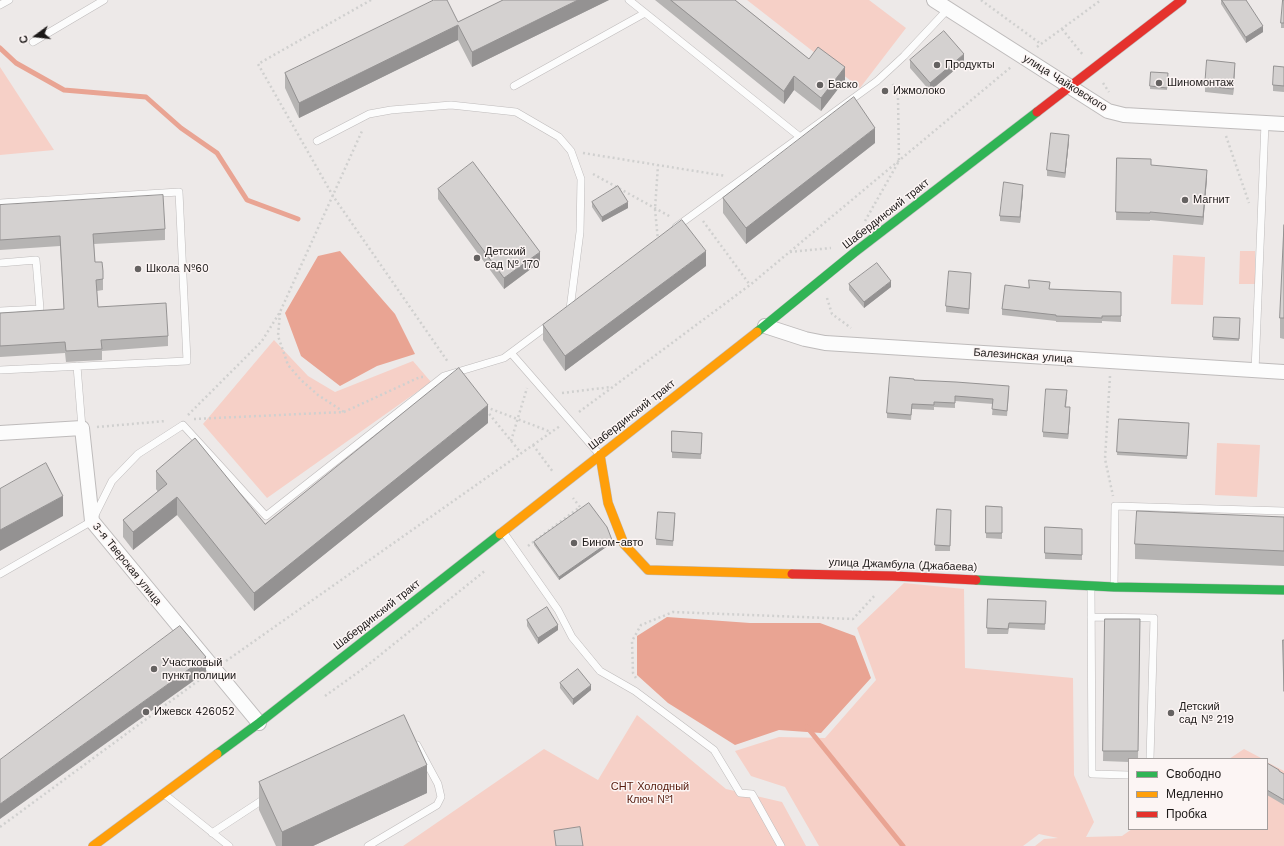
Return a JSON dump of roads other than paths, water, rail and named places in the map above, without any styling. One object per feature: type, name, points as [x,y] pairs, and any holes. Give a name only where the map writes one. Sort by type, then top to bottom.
[{"type":"main road","name":"Шабердинский тракт","points":[[93,846],[259,723],[765,326],[855,252],[1182,0]]},
{"type":"main road","name":"улица Джамбула (Джабаева)","points":[[600,455],[608,503],[624,544],[648,570],[893,576],[1114,587],[1284,590]]},
{"type":"street","name":"улица Чайковского","points":[[934,0],[947,10],[1071,86],[1108,111],[1124,115],[1284,124]]},
{"type":"street","name":"Балезинская улица","points":[[765,326],[805,339],[825,343],[1284,372]]},
{"type":"street","points":[[0,433],[82,428]]},
{"type":"street","name":"3-я Тверская улица","points":[[82,428],[92,520],[180,635],[215,669],[259,723]]},
{"type":"lane","points":[[0,5],[9,0]]},
{"type":"lane","points":[[33,42],[104,0]]},
{"type":"lane","points":[[629,0],[800,137]]},
{"type":"lane","points":[[658,241],[696,211],[877,81],[947,10]]},
{"type":"lane","points":[[514,86],[646,13]]},
{"type":"lane","points":[[317,141],[369,114],[391,110],[451,105],[516,112],[559,137],[571,151],[581,179],[580,232],[564,314]]},
{"type":"lane","points":[[1255,371],[1265,123]]},
{"type":"lane","points":[[0,203],[179,192],[187,361],[0,370]]},
{"type":"lane","points":[[0,264],[36,260],[40,309],[0,311]]},
{"type":"lane","points":[[0,574],[92,520],[112,482],[138,454],[183,422],[266,516],[444,376],[504,358],[576,304]]},
{"type":"lane","points":[[511,352],[600,455]]},
{"type":"lane","points":[[77,366],[82,428]]},
{"type":"lane","points":[[1114,587],[1115,506],[1284,511]]},
{"type":"lane","points":[[502,531],[558,610],[572,637],[600,671],[635,692],[714,750],[740,793],[752,794],[781,846]]},
{"type":"lane","points":[[1091,586],[1092,774],[1128,776]]},
{"type":"lane","points":[[1091,617],[1154,618],[1150,758]]},
{"type":"lane","points":[[368,846],[438,805],[441,797],[438,784],[412,735]]},
{"type":"lane","points":[[163,794],[229,846]]},
{"type":"lane","points":[[212,833],[272,794]]},
{"type":"waterway","points":[[0,48],[16,63],[64,90],[146,97],[181,128],[217,153],[247,200],[298,219]]},
{"type":"waterway","points":[[807,727],[903,846]]},
{"type":"place","name":"Продукты","points":[[937,65]]},
{"type":"place","name":"Шиномонтаж","points":[[1159,83]]},
{"type":"place","name":"Баско","points":[[820,85]]},
{"type":"place","name":"Ижмолоко","points":[[885,91]]},
{"type":"place","name":"Магнит","points":[[1185,200]]},
{"type":"place","name":"Детский сад № 170","points":[[477,258]]},
{"type":"place","name":"Школа №60","points":[[138,269]]},
{"type":"place","name":"Бином-авто","points":[[574,543]]},
{"type":"place","name":"Участковый пункт полиции","points":[[154,669]]},
{"type":"place","name":"Ижевск 426052","points":[[146,712]]},
{"type":"place","name":"Детский сад № 219","points":[[1171,713]]},
{"type":"park label","name":"СНТ Холодный Ключ №1","points":[[650,793]]}]
